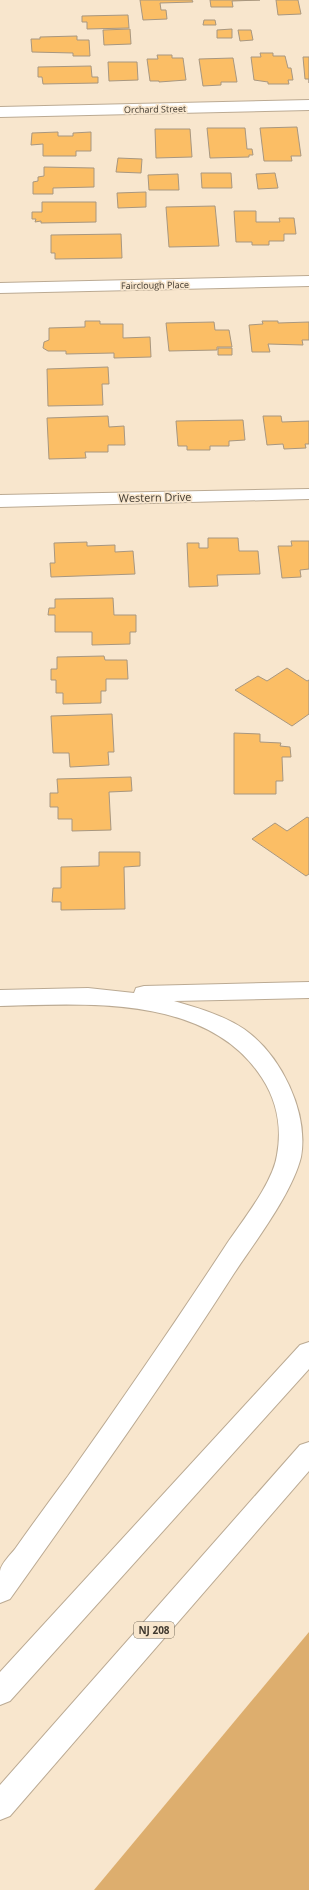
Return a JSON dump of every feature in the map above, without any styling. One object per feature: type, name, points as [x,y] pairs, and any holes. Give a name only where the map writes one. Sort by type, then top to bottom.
[{"type":"main road","name":"Orchard Street","points":[[0,112],[309,105]]},
{"type":"main road","name":"Fairclough Place","points":[[0,288],[309,281]]},
{"type":"main road","name":"Western Drive","points":[[0,501],[309,494]]},
{"type":"main road","points":[[0,998],[309,990]]},
{"type":"main road","points":[[0,1591],[56,1514],[188,1324],[277,1187],[289,1157],[291,1124],[282,1091],[262,1060],[236,1035],[203,1018],[162,1006],[119,998],[74,996]]},
{"type":"main road","points":[[0,1692],[309,1352]]},
{"type":"main road","name":"NJ 208","points":[[0,1806],[309,1453]]},
{"type":"shaded area","points":[[309,1632],[309,1890],[94,1890]]},
{"type":"building","points":[[140,0],[192,0],[193,2],[160,3],[161,10],[166,10],[167,19],[143,20]]},
{"type":"building","points":[[210,0],[260,0],[232,1],[233,7],[211,7]]},
{"type":"building","points":[[276,0],[298,0],[301,14],[278,15]]},
{"type":"building","points":[[128,15],[129,28],[87,29],[87,22],[82,22],[82,16]]},
{"type":"building","points":[[204,20],[215,20],[216,25],[203,25]]},
{"type":"building","points":[[130,29],[131,44],[104,45],[103,30]]},
{"type":"building","points":[[232,29],[232,38],[217,38],[217,30]]},
{"type":"building","points":[[238,30],[251,30],[253,40],[240,41]]},
{"type":"building","points":[[77,36],[77,40],[89,40],[90,56],[73,56],[73,53],[32,52],[31,39],[40,39],[40,37]]},
{"type":"building","points":[[260,53],[273,53],[273,56],[285,56],[288,68],[291,68],[293,80],[288,80],[289,84],[268,84],[268,82],[254,80],[251,57],[261,57]]},
{"type":"building","points":[[157,55],[172,55],[172,58],[183,58],[186,80],[159,82],[150,81],[147,59],[158,59]]},
{"type":"building","points":[[303,57],[309,57],[309,79],[305,79]]},
{"type":"building","points":[[233,58],[237,82],[221,82],[221,85],[203,86],[199,59]]},
{"type":"building","points":[[108,62],[137,62],[138,80],[109,81]]},
{"type":"building","points":[[91,66],[92,77],[98,77],[98,83],[43,84],[42,77],[38,77],[38,67]]},
{"type":"building","points":[[297,127],[301,156],[291,156],[292,161],[264,161],[260,128]]},
{"type":"building","points":[[207,128],[245,128],[247,149],[252,149],[253,155],[249,155],[249,157],[210,158]]},
{"type":"building","points":[[155,129],[190,129],[192,157],[156,158]]},
{"type":"building","points":[[58,132],[58,136],[73,136],[73,133],[91,132],[91,151],[76,151],[76,156],[43,156],[43,144],[31,145],[32,133]]},
{"type":"building","points":[[118,158],[142,159],[141,173],[116,172]]},
{"type":"building","points":[[44,167],[94,168],[94,187],[53,188],[53,194],[33,194],[33,182],[38,181],[38,177],[44,176]]},
{"type":"building","points":[[201,173],[231,173],[232,188],[202,188]]},
{"type":"building","points":[[275,173],[278,188],[258,189],[256,174]]},
{"type":"building","points":[[178,174],[179,190],[149,190],[148,175]]},
{"type":"building","points":[[146,192],[146,207],[118,208],[117,193]]},
{"type":"building","points":[[42,202],[96,202],[96,222],[35,222],[36,219],[32,219],[32,212],[42,212]]},
{"type":"building","points":[[215,206],[219,246],[169,247],[166,207]]},
{"type":"building","points":[[234,211],[256,211],[256,222],[280,222],[279,218],[294,218],[296,234],[284,234],[284,241],[269,241],[269,245],[252,245],[252,242],[236,242]]},
{"type":"building","points":[[121,234],[122,258],[55,259],[55,253],[51,253],[51,235]]},
{"type":"building","points":[[85,321],[100,321],[100,324],[123,324],[123,338],[150,337],[151,357],[114,358],[114,353],[66,354],[66,351],[48,351],[43,348],[44,342],[49,340],[49,328],[85,327]]},
{"type":"building","points":[[262,321],[278,321],[278,323],[309,322],[309,340],[302,340],[303,345],[268,344],[270,352],[252,352],[249,325],[263,324]]},
{"type":"building","points":[[214,322],[215,330],[229,330],[232,347],[217,347],[217,350],[169,351],[166,323]]},
{"type":"building","points":[[218,348],[232,348],[232,355],[218,355]]},
{"type":"building","points":[[108,367],[109,384],[102,384],[103,405],[48,406],[47,369]]},
{"type":"building","points":[[108,416],[109,427],[124,426],[125,445],[108,445],[108,452],[85,452],[86,458],[49,459],[47,418]]},
{"type":"building","points":[[263,416],[281,416],[282,422],[309,421],[309,444],[305,444],[306,448],[284,449],[283,444],[267,445]]},
{"type":"building","points":[[243,420],[245,440],[229,441],[229,446],[210,446],[210,450],[187,450],[187,446],[178,446],[176,421]]},
{"type":"building","points":[[208,538],[238,538],[239,551],[258,551],[260,574],[217,575],[218,586],[189,587],[187,543],[199,543],[199,548],[208,548]]},
{"type":"building","points":[[291,541],[309,541],[309,569],[300,570],[301,577],[282,578],[278,546],[292,546]]},
{"type":"building","points":[[87,542],[87,546],[115,545],[115,552],[133,551],[135,574],[51,577],[50,563],[55,563],[54,543]]},
{"type":"building","points":[[113,598],[114,615],[136,615],[136,632],[130,632],[130,644],[92,645],[92,632],[55,632],[55,615],[48,615],[49,608],[55,608],[55,599]]},
{"type":"building","points":[[104,656],[105,660],[127,660],[128,679],[106,679],[106,691],[101,691],[101,703],[63,704],[63,693],[56,693],[56,680],[51,680],[51,669],[57,669],[57,657]]},
{"type":"building","points":[[287,668],[307,681],[309,680],[309,714],[292,726],[235,690],[258,676],[267,681]]},
{"type":"building","points":[[112,714],[114,752],[108,752],[109,765],[70,767],[69,753],[53,753],[51,716]]},
{"type":"building","points":[[234,733],[260,734],[260,742],[281,743],[280,746],[290,747],[291,757],[282,757],[283,781],[276,781],[276,794],[234,794]]},
{"type":"building","points":[[131,777],[132,791],[109,792],[111,830],[72,831],[72,819],[58,819],[58,807],[50,807],[50,793],[58,793],[57,779]]},
{"type":"building","points":[[307,817],[309,818],[309,874],[306,876],[252,839],[275,823],[287,831]]},
{"type":"building","points":[[99,852],[140,852],[140,866],[124,867],[125,909],[61,910],[61,902],[52,902],[53,888],[61,888],[61,867],[99,866]]}]
